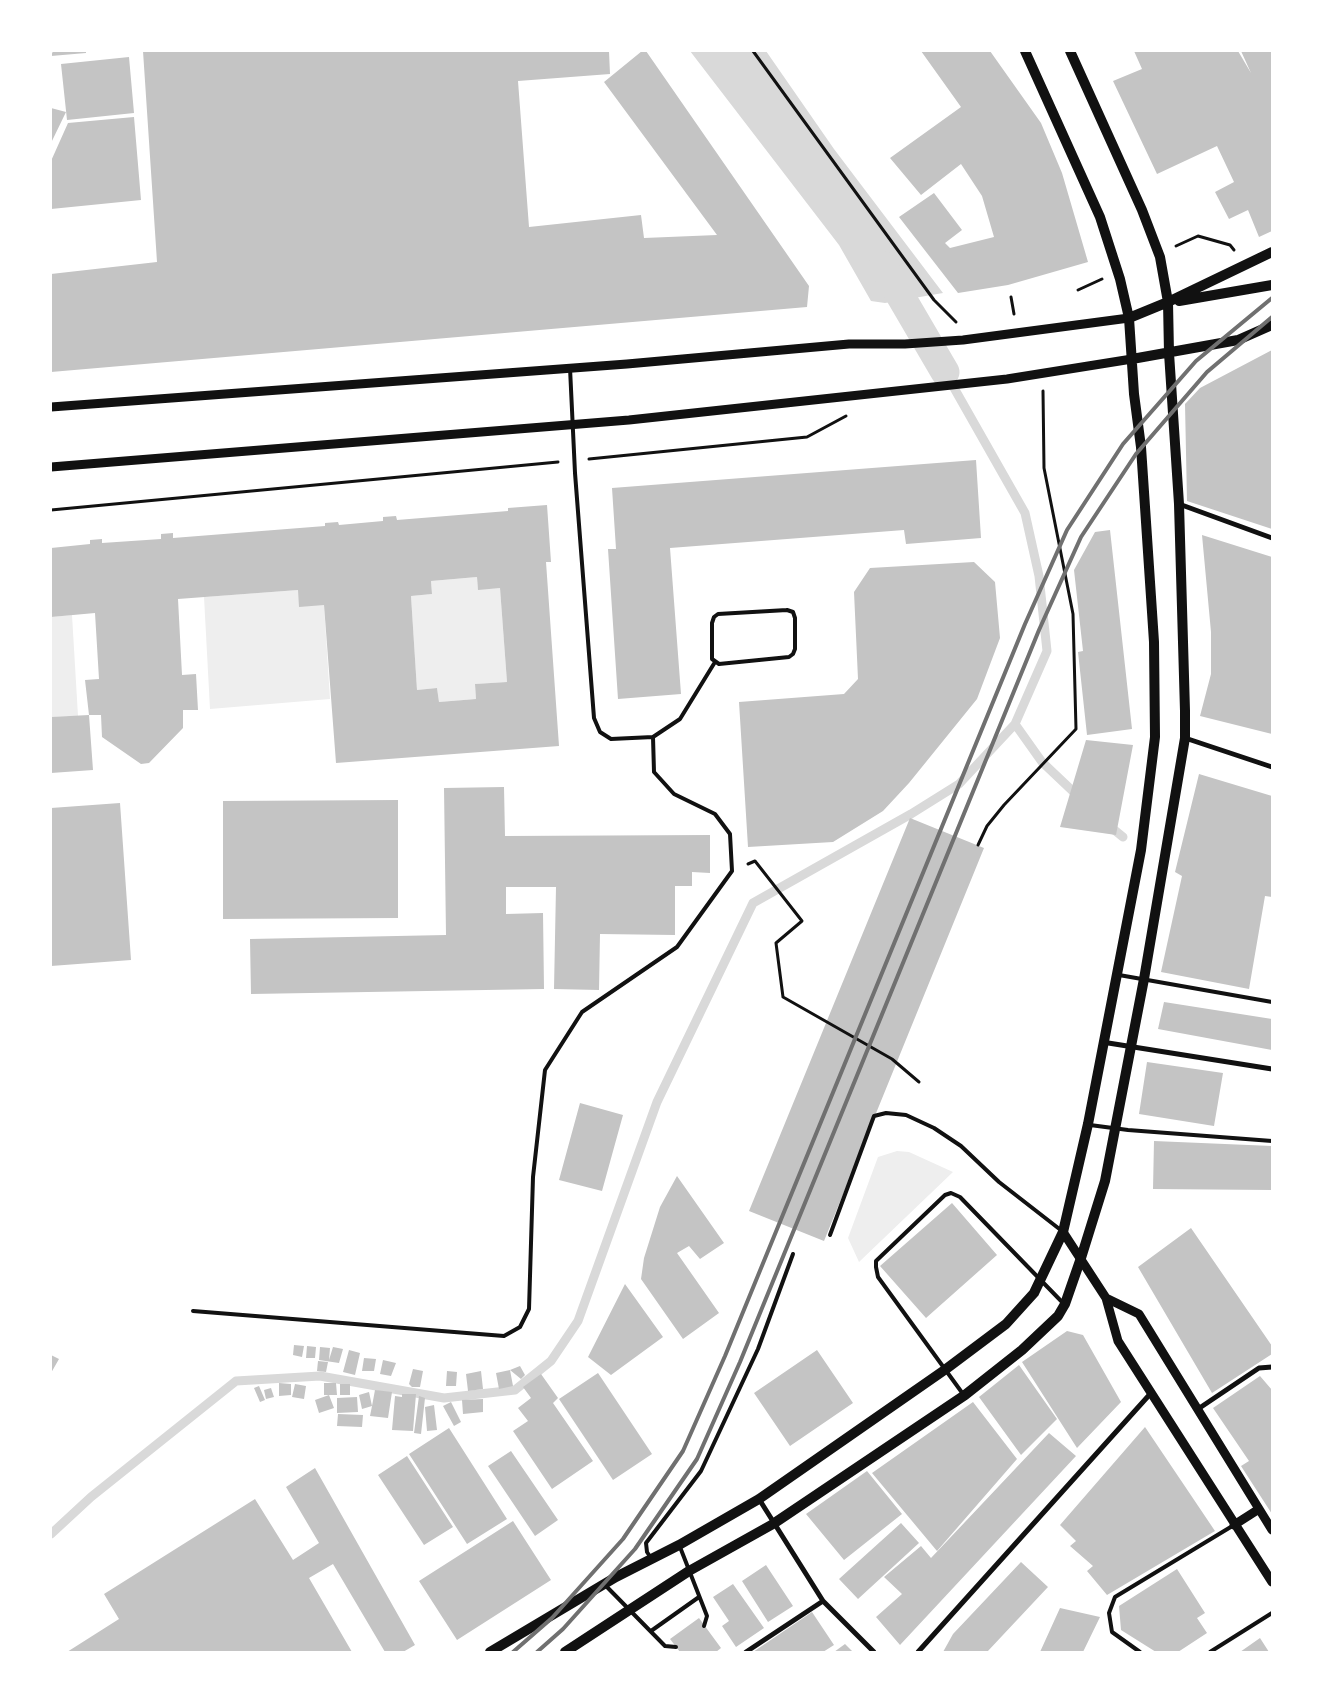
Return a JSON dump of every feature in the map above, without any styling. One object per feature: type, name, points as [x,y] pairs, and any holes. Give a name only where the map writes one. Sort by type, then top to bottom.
[{"type":"main road","points":[[490,1652],[604,1584],[679,1545],[759,1499],[946,1369],[1006,1324],[1034,1293],[1062,1232],[1088,1124],[1102,1042],[1118,975],[1141,850],[1155,737],[1154,642],[1142,447],[1129,318],[1120,279],[1100,217],[1025,51]]},
{"type":"main road","points":[[565,1652],[690,1571],[773,1524],[964,1395],[1022,1350],[1058,1316],[1065,1304],[1081,1258],[1105,1181],[1144,979],[1185,738],[1179,504],[1168,354],[1168,302],[1160,257],[1142,210],[1070,51]]},
{"type":"main road","points":[[1129,318],[1168,302],[1272,252]]},
{"type":"main road","points":[[1168,302],[1272,286]]},
{"type":"main road","points":[[1132,359],[1238,340],[1272,325]]},
{"type":"street","points":[[51,407],[570,368],[848,344],[963,340],[1129,318]]},
{"type":"street","points":[[51,467],[573,423],[629,420],[1007,378],[1132,359]]},
{"type":"street","points":[[1179,504],[1272,538]]},
{"type":"street","points":[[1185,738],[1272,767]]},
{"type":"street","points":[[1102,1042],[1272,1069]]},
{"type":"street","points":[[1062,1232],[1106,1298],[1118,1341],[1272,1582]]},
{"type":"street","points":[[1106,1298],[1139,1314],[1272,1530]]},
{"type":"street","points":[[1198,1409],[1259,1368],[1272,1367]]},
{"type":"street","points":[[918,1652],[1151,1393]]},
{"type":"street","points":[[759,1499],[823,1601],[874,1652]]},
{"type":"street","points":[[1234,1525],[1258,1509]]},
{"type":"street","points":[[746,1652],[823,1601]]},
{"type":"lane","points":[[570,368],[574,460],[594,718],[600,732],[611,739],[653,737],[680,720],[715,662]]},
{"type":"lane","points":[[787,610],[793,612],[795,618],[794,654],[789,657],[719,664],[715,662],[712,659],[712,623],[714,617],[718,614],[787,610]]},
{"type":"lane","points":[[192,1311],[504,1336],[520,1327],[529,1309],[533,1177],[545,1070],[582,1012],[677,947],[732,871],[730,834],[715,814],[674,794],[654,772],[653,737]]},
{"type":"lane","points":[[1118,975],[1272,1002]]},
{"type":"lane","points":[[830,1235],[874,1116],[886,1113],[906,1114],[934,1128],[961,1146],[999,1182],[1062,1232]]},
{"type":"lane","points":[[1088,1124],[1128,1130],[1272,1141]]},
{"type":"lane","points":[[964,1395],[878,1277],[876,1268],[876,1261],[945,1195],[951,1193],[960,1197],[1040,1281],[1065,1304]]},
{"type":"lane","points":[[651,1558],[647,1552],[646,1543],[701,1471],[758,1349],[793,1254]]},
{"type":"lane","points":[[1140,1652],[1112,1632],[1109,1613],[1115,1597],[1234,1525]]},
{"type":"lane","points":[[679,1545],[708,1616],[704,1626]]},
{"type":"lane","points":[[604,1584],[628,1611],[665,1646],[676,1647]]},
{"type":"lane","points":[[651,1632],[699,1597]]},
{"type":"lane","points":[[1210,1652],[1272,1613]]},
{"type":"path","points":[[753,51],[934,300],[973,339]]},
{"type":"path","points":[[1172,248],[1198,236],[1230,244],[1245,264]]},
{"type":"path","points":[[1078,290],[1104,278]]},
{"type":"path","points":[[978,845],[987,826],[1004,805],[1076,729],[1073,614],[1044,468],[1043,373]]},
{"type":"path","points":[[51,510],[807,437]]},
{"type":"path","points":[[755,861],[802,922],[776,942],[782,997],[892,1059],[920,1082]]},
{"type":"shaded area","points":[[690,51],[766,51],[834,149],[943,293],[885,303],[871,301],[839,245]]},
{"type":"shaded area","points":[[477,577],[478,589],[500,588],[507,682],[475,684],[476,699],[439,702],[437,688],[417,690],[411,596],[432,594],[431,581]]},
{"type":"shaded area","points":[[298,590],[324,605],[330,699],[210,709],[204,597]]},
{"type":"shaded area","points":[[72,615],[78,716],[51,717],[51,617]]},
{"type":"shaded area","points":[[897,1151],[909,1152],[953,1172],[859,1262],[848,1238],[878,1157]]},
{"type":"building","points":[[53,51],[86,51],[86,53],[51,56]]},
{"type":"building","points":[[143,51],[609,51],[610,74],[518,81],[529,227],[641,215],[644,238],[717,235],[604,82],[642,51],[646,51],[809,286],[807,307],[51,372],[51,274],[157,262]]},
{"type":"building","points":[[921,51],[990,51],[1041,123],[1062,173],[1088,262],[1008,285],[958,293],[899,217],[934,193],[962,230],[945,243],[950,248],[994,237],[982,196],[961,164],[921,195],[890,158],[961,107]]},
{"type":"building","points":[[1134,51],[1238,51],[1251,73],[1241,51],[1272,51],[1272,231],[1259,237],[1248,210],[1229,219],[1215,192],[1234,182],[1217,146],[1157,174],[1113,81],[1142,69]]},
{"type":"building","points":[[129,57],[134,113],[67,120],[61,64]]},
{"type":"building","points":[[51,108],[66,112],[51,143]]},
{"type":"building","points":[[134,117],[141,200],[51,209],[51,161],[68,123]]},
{"type":"building","points":[[1272,350],[1272,529],[1187,501],[1185,404],[1200,388]]},
{"type":"building","points":[[976,460],[981,538],[906,544],[904,530],[670,548],[681,694],[618,699],[608,549],[616,549],[612,488]]},
{"type":"building","points":[[547,505],[551,562],[546,562],[559,746],[336,763],[324,605],[299,607],[298,590],[178,599],[182,675],[196,674],[198,710],[183,710],[183,728],[149,763],[141,764],[102,737],[101,715],[89,715],[85,680],[99,679],[95,613],[51,617],[51,548],[90,544],[90,540],[102,539],[102,543],[161,539],[161,534],[173,533],[173,538],[325,526],[325,523],[338,522],[339,525],[383,521],[383,517],[396,516],[397,520],[508,511],[508,508]],"holes":[[[477,577],[478,590],[500,588],[507,682],[475,684],[476,699],[439,702],[437,688],[417,690],[411,596],[432,594],[431,581]]]},
{"type":"building","points":[[1110,530],[1132,729],[1087,735],[1078,652],[1083,651],[1074,570],[1095,532]]},
{"type":"building","points":[[1202,535],[1272,557],[1272,734],[1200,716],[1211,674],[1211,632]]},
{"type":"building","points":[[974,562],[995,582],[1000,638],[977,699],[909,783],[883,811],[833,842],[748,847],[739,702],[844,694],[858,679],[854,592],[870,568]]},
{"type":"building","points":[[89,715],[93,770],[51,773],[51,717]]},
{"type":"building","points":[[1086,740],[1133,745],[1116,835],[1060,827]]},
{"type":"building","points":[[1199,774],[1272,796],[1272,897],[1265,896],[1249,989],[1161,972],[1182,876],[1175,872]]},
{"type":"building","points":[[504,787],[505,836],[710,835],[710,873],[692,872],[692,886],[675,886],[675,935],[600,934],[599,990],[554,989],[556,887],[506,887],[506,914],[543,913],[544,989],[251,994],[250,939],[446,935],[444,788]]},
{"type":"building","points":[[398,800],[398,918],[223,919],[223,801]]},
{"type":"building","points":[[120,803],[131,960],[51,966],[51,808]]},
{"type":"building","points":[[910,818],[984,848],[824,1241],[749,1211]]},
{"type":"building","points":[[1164,1002],[1272,1019],[1272,1050],[1158,1029]]},
{"type":"building","points":[[1147,1062],[1223,1073],[1214,1126],[1139,1114]]},
{"type":"building","points":[[580,1103],[623,1115],[602,1191],[559,1180]]},
{"type":"building","points":[[1154,1141],[1272,1146],[1272,1190],[1153,1189]]},
{"type":"building","points":[[677,1176],[724,1243],[700,1259],[689,1246],[677,1253],[719,1313],[683,1339],[641,1279],[644,1258],[660,1207]]},
{"type":"building","points":[[952,1203],[997,1255],[926,1318],[880,1266]]},
{"type":"building","points":[[1191,1228],[1272,1346],[1272,1354],[1212,1393],[1138,1267]]},
{"type":"building","points":[[625,1284],[663,1337],[611,1375],[588,1357]]},
{"type":"building","points":[[1067,1331],[1083,1335],[1121,1402],[1077,1448],[1022,1362]]},
{"type":"building","points":[[294,1345],[304,1346],[302,1357],[293,1355]]},
{"type":"building","points":[[307,1346],[316,1347],[315,1358],[306,1358]]},
{"type":"building","points":[[320,1347],[330,1348],[329,1360],[333,1347],[343,1349],[339,1363],[319,1360]]},
{"type":"building","points":[[349,1350],[360,1353],[355,1375],[343,1372]]},
{"type":"building","points":[[817,1350],[853,1403],[790,1446],[754,1393]]},
{"type":"building","points":[[51,1355],[59,1359],[51,1373]]},
{"type":"building","points":[[364,1358],[376,1359],[374,1371],[362,1371]]},
{"type":"building","points":[[383,1360],[396,1363],[391,1376],[380,1374]]},
{"type":"building","points":[[318,1361],[328,1362],[326,1372],[317,1371]]},
{"type":"building","points":[[1019,1365],[1057,1419],[1021,1455],[979,1397]]},
{"type":"building","points":[[520,1366],[525,1375],[521,1379],[510,1370]]},
{"type":"building","points":[[413,1369],[423,1371],[420,1387],[412,1387],[409,1384]]},
{"type":"building","points":[[510,1370],[513,1386],[499,1389],[496,1373]]},
{"type":"building","points":[[447,1371],[457,1372],[456,1386],[446,1386]]},
{"type":"building","points":[[481,1371],[483,1389],[468,1391],[466,1374]]},
{"type":"building","points":[[598,1373],[652,1454],[613,1480],[559,1399]]},
{"type":"building","points":[[541,1374],[558,1398],[553,1403],[593,1461],[552,1489],[513,1431],[528,1421],[518,1408],[531,1398],[523,1387]]},
{"type":"building","points":[[1260,1376],[1272,1390],[1272,1514],[1241,1466],[1249,1461],[1213,1408]]},
{"type":"building","points":[[279,1383],[291,1384],[291,1395],[279,1396]]},
{"type":"building","points":[[324,1383],[336,1383],[337,1395],[324,1395]]},
{"type":"building","points":[[295,1384],[306,1386],[304,1399],[292,1397]]},
{"type":"building","points":[[340,1384],[350,1384],[350,1395],[340,1395]]},
{"type":"building","points":[[259,1386],[265,1400],[260,1402],[254,1388]]},
{"type":"building","points":[[271,1388],[274,1397],[266,1399],[264,1390]]},
{"type":"building","points":[[375,1390],[392,1392],[388,1418],[370,1416]]},
{"type":"building","points":[[369,1392],[372,1406],[362,1409],[359,1395]]},
{"type":"building","points":[[402,1394],[416,1394],[413,1431],[392,1430],[395,1396],[402,1397]]},
{"type":"building","points":[[329,1395],[334,1408],[319,1413],[315,1400]]},
{"type":"building","points":[[419,1396],[425,1398],[421,1434],[414,1433]]},
{"type":"building","points":[[357,1397],[358,1412],[337,1413],[337,1398]]},
{"type":"building","points":[[483,1399],[483,1412],[463,1414],[462,1400]]},
{"type":"building","points":[[451,1402],[461,1422],[454,1426],[443,1406]]},
{"type":"building","points":[[973,1402],[1017,1459],[937,1551],[872,1473]]},
{"type":"building","points":[[434,1405],[437,1430],[427,1431],[425,1407]]},
{"type":"building","points":[[338,1414],[363,1415],[362,1427],[337,1426]]},
{"type":"building","points":[[1145,1427],[1215,1531],[1107,1595],[1087,1571],[1093,1566],[1070,1546],[1076,1541],[1060,1525]]},
{"type":"building","points":[[449,1428],[507,1519],[467,1544],[409,1454]]},
{"type":"building","points":[[1049,1433],[1076,1456],[900,1645],[876,1617],[902,1594],[884,1577],[921,1546],[931,1558]]},
{"type":"building","points":[[511,1451],[558,1520],[535,1536],[488,1466]]},
{"type":"building","points":[[407,1456],[453,1527],[424,1545],[378,1475]]},
{"type":"building","points":[[315,1468],[415,1645],[403,1652],[385,1652],[333,1564],[309,1578],[352,1652],[67,1652],[119,1619],[104,1594],[255,1499],[293,1560],[319,1543],[286,1487]]},
{"type":"building","points":[[867,1471],[902,1514],[844,1560],[806,1514]]},
{"type":"building","points":[[513,1521],[551,1580],[457,1640],[419,1581]]},
{"type":"building","points":[[901,1523],[919,1543],[858,1599],[839,1579]]},
{"type":"building","points":[[1021,1562],[1048,1587],[987,1652],[943,1652],[953,1634]]},
{"type":"building","points":[[766,1565],[793,1606],[768,1622],[742,1581]]},
{"type":"building","points":[[1177,1569],[1205,1613],[1197,1618],[1207,1633],[1178,1652],[1156,1652],[1121,1630],[1119,1606]]},
{"type":"building","points":[[733,1584],[764,1628],[736,1647],[722,1626],[729,1621],[713,1597]]},
{"type":"building","points":[[1060,1608],[1100,1617],[1083,1652],[1040,1652]]},
{"type":"building","points":[[812,1612],[834,1645],[823,1652],[753,1652]]},
{"type":"building","points":[[699,1618],[721,1648],[716,1652],[680,1652],[670,1639]]},
{"type":"building","points":[[1260,1638],[1269,1652],[1240,1652]]},
{"type":"building","points":[[845,1644],[853,1652],[834,1652]]},
{"type":"waterway","points":[[883,266],[945,372]]},
{"type":"waterway","points":[[51,1534],[91,1497],[236,1381],[320,1376],[444,1398],[515,1390],[551,1361],[578,1321],[657,1102],[753,903],[911,814],[959,784],[1015,724],[1047,651],[1039,576],[1025,513],[945,372]]},
{"type":"waterway","points":[[1015,724],[1042,762],[1080,798]]},
{"type":"waterway","points":[[1107,824],[1123,837]]},
{"type":"railway","points":[[513,1652],[552,1618],[623,1539],[683,1451],[725,1356],[1025,624],[1067,530],[1123,444],[1196,361],[1272,298]]},
{"type":"railway","points":[[537,1652],[563,1629],[635,1549],[697,1459],[740,1362],[1039,630],[1081,537],[1136,454],[1207,372],[1272,317]]}]
